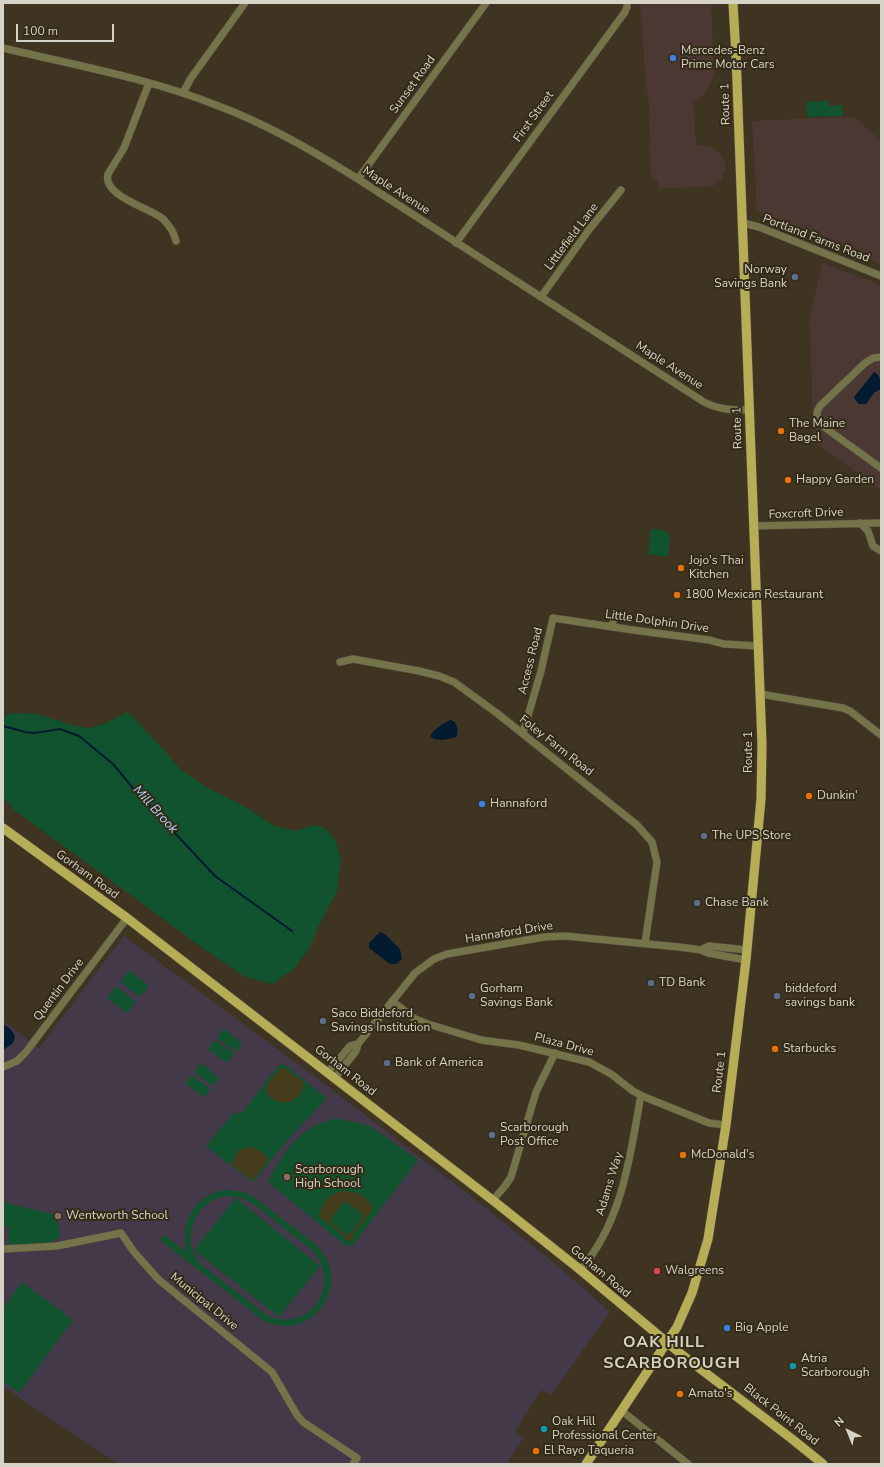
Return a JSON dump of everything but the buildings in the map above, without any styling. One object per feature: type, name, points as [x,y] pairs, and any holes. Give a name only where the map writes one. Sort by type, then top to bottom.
[{"type":"main road","name":"Route 1","points":[[586,1464],[683,1316],[706,1250],[712,1222],[726,1125],[746,960],[761,799],[762,758],[743,223],[733,3]]},
{"type":"main road","name":"Gorham Road","points":[[3,828],[127,918],[493,1200],[666,1342]]},
{"type":"main road","name":"Black Point Road","points":[[666,1342],[823,1464]]},
{"type":"street","points":[[183,93],[191,78],[245,3]]},
{"type":"street","name":"Sunset Road","points":[[358,179],[486,3]]},
{"type":"street","name":"First Street","points":[[456,243],[625,12],[627,3]]},
{"type":"street","name":"Maple Avenue","points":[[3,48],[149,83],[183,93],[218,105],[272,129],[318,154],[358,179],[704,402],[714,407],[727,410],[749,410]]},
{"type":"street","points":[[149,83],[124,148],[108,174],[107,179],[109,185],[123,197],[164,220],[172,230],[176,241]]},
{"type":"street","name":"Littlefield Lane","points":[[541,297],[588,231],[621,190]]},
{"type":"street","name":"Portland Farms Road","points":[[743,223],[759,227],[881,276]]},
{"type":"street","points":[[881,357],[870,359],[865,363],[821,405],[817,416],[824,427],[881,468]]},
{"type":"street","name":"Foxcroft Drive","points":[[860,523],[868,531],[873,546],[881,551]]},
{"type":"street","name":"Foxcroft Drive","points":[[754,526],[881,523]]},
{"type":"street","points":[[612,627],[615,613]]},
{"type":"street","name":"Little Dolphin Drive","points":[[553,618],[709,640],[724,644],[758,646]]},
{"type":"street","name":"Access Road","points":[[523,734],[541,671],[553,618]]},
{"type":"street","name":"Foley Farm Road","points":[[340,662],[353,659],[419,671],[443,677],[460,686],[631,819],[652,842],[657,867],[645,943]]},
{"type":"street","points":[[760,694],[844,708],[850,711],[881,736]]},
{"type":"street","name":"Quentin Drive","points":[[3,1067],[17,1061],[26,1052],[127,918]]},
{"type":"street","name":"Hannaford Drive","points":[[331,1076],[356,1051],[358,1044],[392,1001],[422,968],[434,959],[446,954],[554,937],[577,937],[701,950],[708,953],[746,960]]},
{"type":"street","name":"Hannaford Drive","points":[[701,950],[709,946],[747,950]]},
{"type":"street","name":"Plaza Drive","points":[[392,1001],[415,1019],[428,1024],[481,1040],[519,1045],[583,1060],[597,1065],[642,1096],[709,1123],[726,1125]]},
{"type":"street","points":[[493,1200],[511,1177],[536,1092],[555,1053]]},
{"type":"street","name":"Adams Way","points":[[580,1270],[592,1256],[613,1215],[627,1172],[642,1096]]},
{"type":"street","name":"Municipal Drive","points":[[3,1249],[57,1246],[121,1234],[134,1252],[159,1280],[272,1372],[297,1415],[303,1422],[357,1458],[353,1464]]},
{"type":"street","points":[[622,1411],[688,1464]]},
{"type":"shaded area","points":[[640,3],[711,3],[714,74],[707,91],[693,103],[696,145],[707,146],[715,149],[722,155],[725,162],[725,171],[721,179],[713,186],[658,188],[658,181],[651,180],[649,102],[646,84]]},
{"type":"shaded area","points":[[854,117],[881,141],[881,264],[757,211],[752,121]]},
{"type":"shaded area","points":[[822,263],[881,285],[881,490],[813,441],[810,318]]},
{"type":"shaded area","name":"Scarborough High School","points":[[124,936],[321,1081],[486,1208],[566,1273],[610,1312],[551,1395],[541,1390],[515,1432],[523,1438],[507,1464],[118,1464],[7,1388],[3,1393],[3,1021],[39,1048]]},
{"type":"green space","points":[[829,101],[829,106],[843,105],[842,116],[807,117],[806,102]]},
{"type":"green space","points":[[651,529],[665,530],[670,536],[668,557],[648,554]]},
{"type":"green space","points":[[128,712],[181,770],[211,790],[245,807],[275,826],[295,831],[315,825],[325,828],[336,841],[341,861],[337,891],[318,927],[310,947],[294,969],[272,984],[245,977],[201,947],[14,810],[3,798],[3,719],[8,713],[37,714],[76,726],[89,728],[101,725]]},
{"type":"green space","points":[[129,970],[149,986],[140,997],[120,982]]},
{"type":"green space","points":[[116,986],[136,1002],[127,1013],[107,998]]},
{"type":"green space","points":[[224,1029],[242,1043],[236,1052],[217,1038]]},
{"type":"green space","points":[[215,1040],[234,1054],[227,1063],[208,1049]]},
{"type":"green space","points":[[201,1063],[219,1078],[213,1086],[194,1072]]},
{"type":"green space","points":[[285,1065],[327,1098],[291,1136],[254,1181],[251,1181],[206,1146],[234,1113],[242,1113],[278,1066]]},
{"type":"green space","points":[[192,1075],[210,1089],[204,1097],[185,1083]]},
{"type":"green space","points":[[334,1119],[341,1119],[370,1126],[418,1160],[353,1245],[346,1246],[268,1182],[280,1161],[294,1142],[311,1128]]},
{"type":"green space","points":[[224,1190],[241,1191],[253,1196],[315,1244],[326,1259],[331,1275],[330,1291],[323,1305],[313,1316],[299,1324],[282,1326],[264,1321],[160,1240],[164,1235],[187,1252],[185,1231],[187,1221],[191,1212],[197,1205],[204,1198],[213,1193]],"holes":[[[227,1196],[241,1198],[252,1203],[312,1250],[321,1263],[324,1277],[323,1290],[318,1302],[309,1312],[297,1318],[284,1319],[268,1316],[204,1267],[196,1257],[192,1246],[191,1235],[193,1224],[198,1214],[205,1206],[215,1200]]]},
{"type":"green space","points":[[236,1198],[320,1266],[279,1317],[194,1250]]},
{"type":"green space","points":[[3,1202],[55,1215],[60,1236],[49,1243],[9,1245],[8,1226],[3,1226]]},
{"type":"green space","points":[[22,1282],[73,1320],[19,1393],[3,1382],[3,1308]]},
{"type":"sand","points":[[280,1068],[284,1068],[304,1082],[302,1090],[298,1096],[287,1102],[274,1100],[265,1088]]},
{"type":"sand","points":[[249,1147],[260,1151],[268,1160],[254,1179],[250,1179],[231,1164],[238,1151]]},
{"type":"sand","points":[[347,1191],[356,1193],[368,1200],[373,1209],[353,1234],[353,1239],[349,1241],[346,1240],[345,1236],[319,1216],[324,1203],[337,1192]],"holes":[[[347,1202],[362,1214],[362,1218],[351,1233],[346,1234],[331,1223],[331,1218],[343,1203]]]},
{"type":"water","points":[[874,372],[881,381],[881,389],[874,393],[866,404],[859,404],[854,397]]},
{"type":"water","points":[[451,720],[457,726],[456,737],[439,740],[430,736],[439,726]]},
{"type":"water","points":[[380,932],[385,934],[400,949],[402,959],[396,964],[390,964],[369,948],[369,943]]},
{"type":"water","points":[[3,1025],[11,1030],[15,1038],[12,1044],[3,1050]]},
{"type":"waterway","name":"Mill Brook","points":[[3,726],[35,733],[60,729],[79,736],[113,764],[132,787],[215,876],[292,931]]},
{"type":"place","name":"Mercedes-Benz Prime Motor Cars","points":[[673,58]]},
{"type":"place","name":"Norway Savings Bank","points":[[795,277]]},
{"type":"place","name":"The Maine Bagel","points":[[781,431]]},
{"type":"place","name":"Happy Garden","points":[[788,480]]},
{"type":"place","name":"Jojo's Thai Kitchen","points":[[681,568]]},
{"type":"place","name":"1800 Mexican Restaurant","points":[[677,595]]},
{"type":"place","name":"Dunkin'","points":[[809,796]]},
{"type":"place","name":"Hannaford","points":[[482,804]]},
{"type":"place","name":"The UPS Store","points":[[704,836]]},
{"type":"place","name":"Chase Bank","points":[[697,903]]},
{"type":"place","name":"TD Bank","points":[[651,983]]},
{"type":"place","name":"Gorham Savings Bank","points":[[472,996]]},
{"type":"place","name":"biddeford savings bank","points":[[777,996]]},
{"type":"place","name":"Saco Biddeford Savings Institution","points":[[323,1021]]},
{"type":"place","name":"Starbucks","points":[[775,1049]]},
{"type":"place","name":"Bank of America","points":[[387,1063]]},
{"type":"place","name":"Scarborough Post Office","points":[[492,1135]]},
{"type":"place","name":"McDonald's","points":[[683,1155]]},
{"type":"place","name":"Scarborough High School","points":[[287,1177]]},
{"type":"place","name":"Wentworth School","points":[[58,1216]]},
{"type":"place","name":"Walgreens","points":[[657,1271]]},
{"type":"place","name":"Big Apple","points":[[727,1328]]},
{"type":"place","name":"Atria Scarborough","points":[[793,1366]]},
{"type":"place","name":"Amato's","points":[[680,1394]]},
{"type":"place","name":"Oak Hill Professional Center","points":[[544,1429]]},
{"type":"place","name":"El Rayo Taqueria","points":[[536,1451]]},
{"type":"district","name":"OAK HILL","points":[[664,1343]]},
{"type":"district","name":"SCARBOROUGH","points":[[672,1364]]}]
